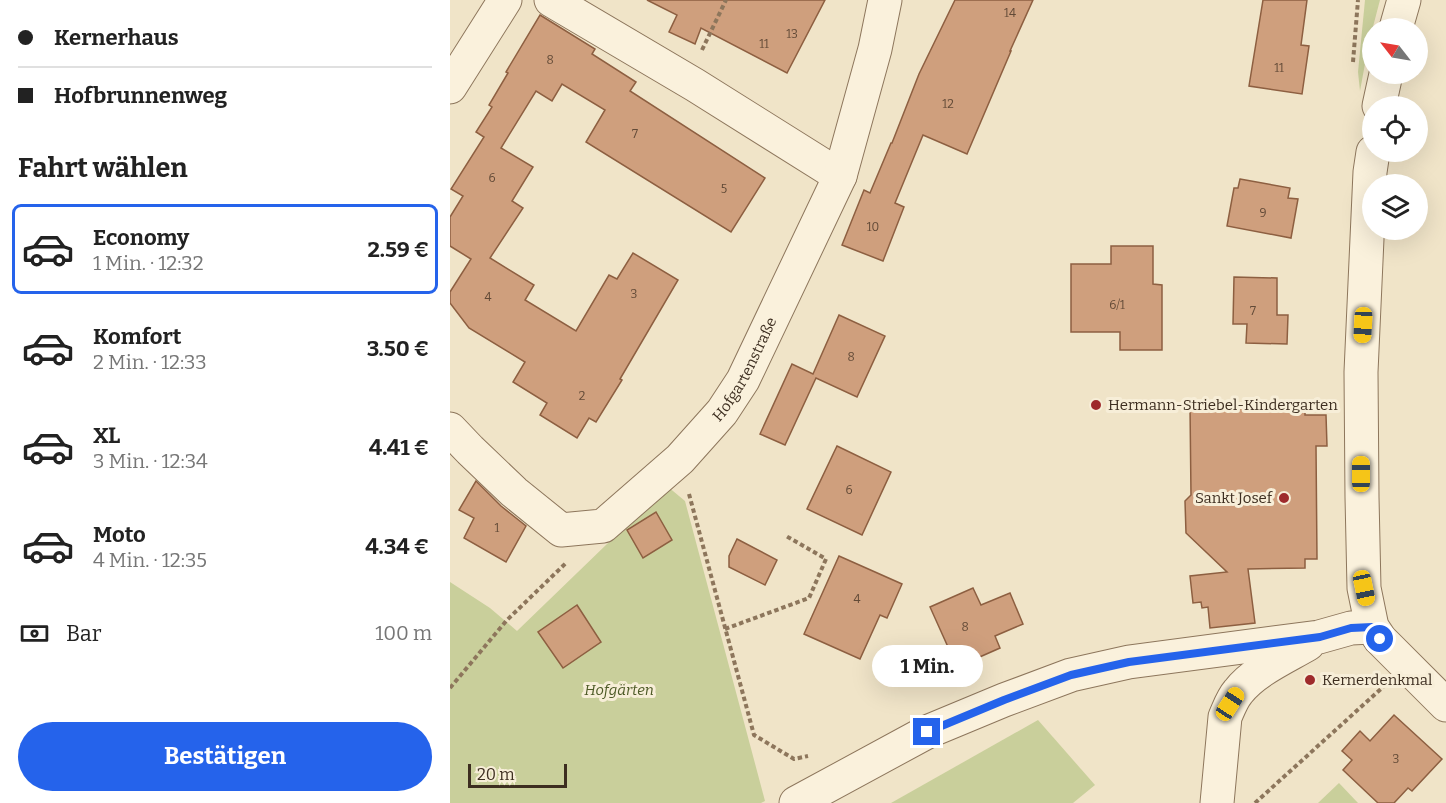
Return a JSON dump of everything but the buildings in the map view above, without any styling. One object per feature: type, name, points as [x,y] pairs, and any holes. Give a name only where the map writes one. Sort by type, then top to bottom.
[{"type":"street","points":[[450,87],[505,0]]},
{"type":"street","points":[[551,0],[687,80],[840,176]]},
{"type":"street","name":"Hofgartenstraße","points":[[603,526],[680,459],[722,412],[743,380],[840,176],[875,49],[885,0]]},
{"type":"street","points":[[1399,18],[1404,0]]},
{"type":"street","points":[[1372,162],[1361,372],[1364,588],[1372,627],[1380,639],[1446,705]]},
{"type":"street","points":[[450,429],[514,492],[561,530],[603,526]]},
{"type":"street","points":[[795,803],[927,732],[1071,675],[1129,662],[1320,637],[1351,628],[1372,627]]},
{"type":"street","points":[[1217,803],[1225,717],[1230,704],[1239,690],[1255,676],[1320,637]]},
{"type":"path","points":[[687,80],[726,0]]},
{"type":"path","points":[[1357,9],[1358,0]]},
{"type":"path","points":[[680,459],[754,735],[794,759],[814,754]]},
{"type":"path","points":[[450,688],[507,620],[603,526]]},
{"type":"path","points":[[725,629],[809,597],[826,559],[786,536]]},
{"type":"path","points":[[1256,803],[1382,688]]},
{"type":"green space","points":[[1365,0],[1380,0],[1375,18],[1363,18]]},
{"type":"green space","points":[[1362,31],[1360,91],[1358,72]]},
{"type":"green space","name":"Hofgärten","points":[[667,486],[685,501],[765,801],[761,803],[450,803],[450,582],[490,608],[517,631]]},
{"type":"green space","points":[[1038,720],[1095,785],[1073,803],[891,803]]},
{"type":"green space","points":[[1339,783],[1358,803],[1318,803]]},
{"type":"place","name":"Hermann-Striebel-Kindergarten","points":[[1096,405]]},
{"type":"place","name":"Sankt Josef","points":[[1284,498]]},
{"type":"place","name":"Kernerdenkmal","points":[[1310,680]]},
{"type":"route","points":[[927,732],[1071,675],[1129,662],[1320,637],[1351,628],[1372,627],[1380,639]]}]
